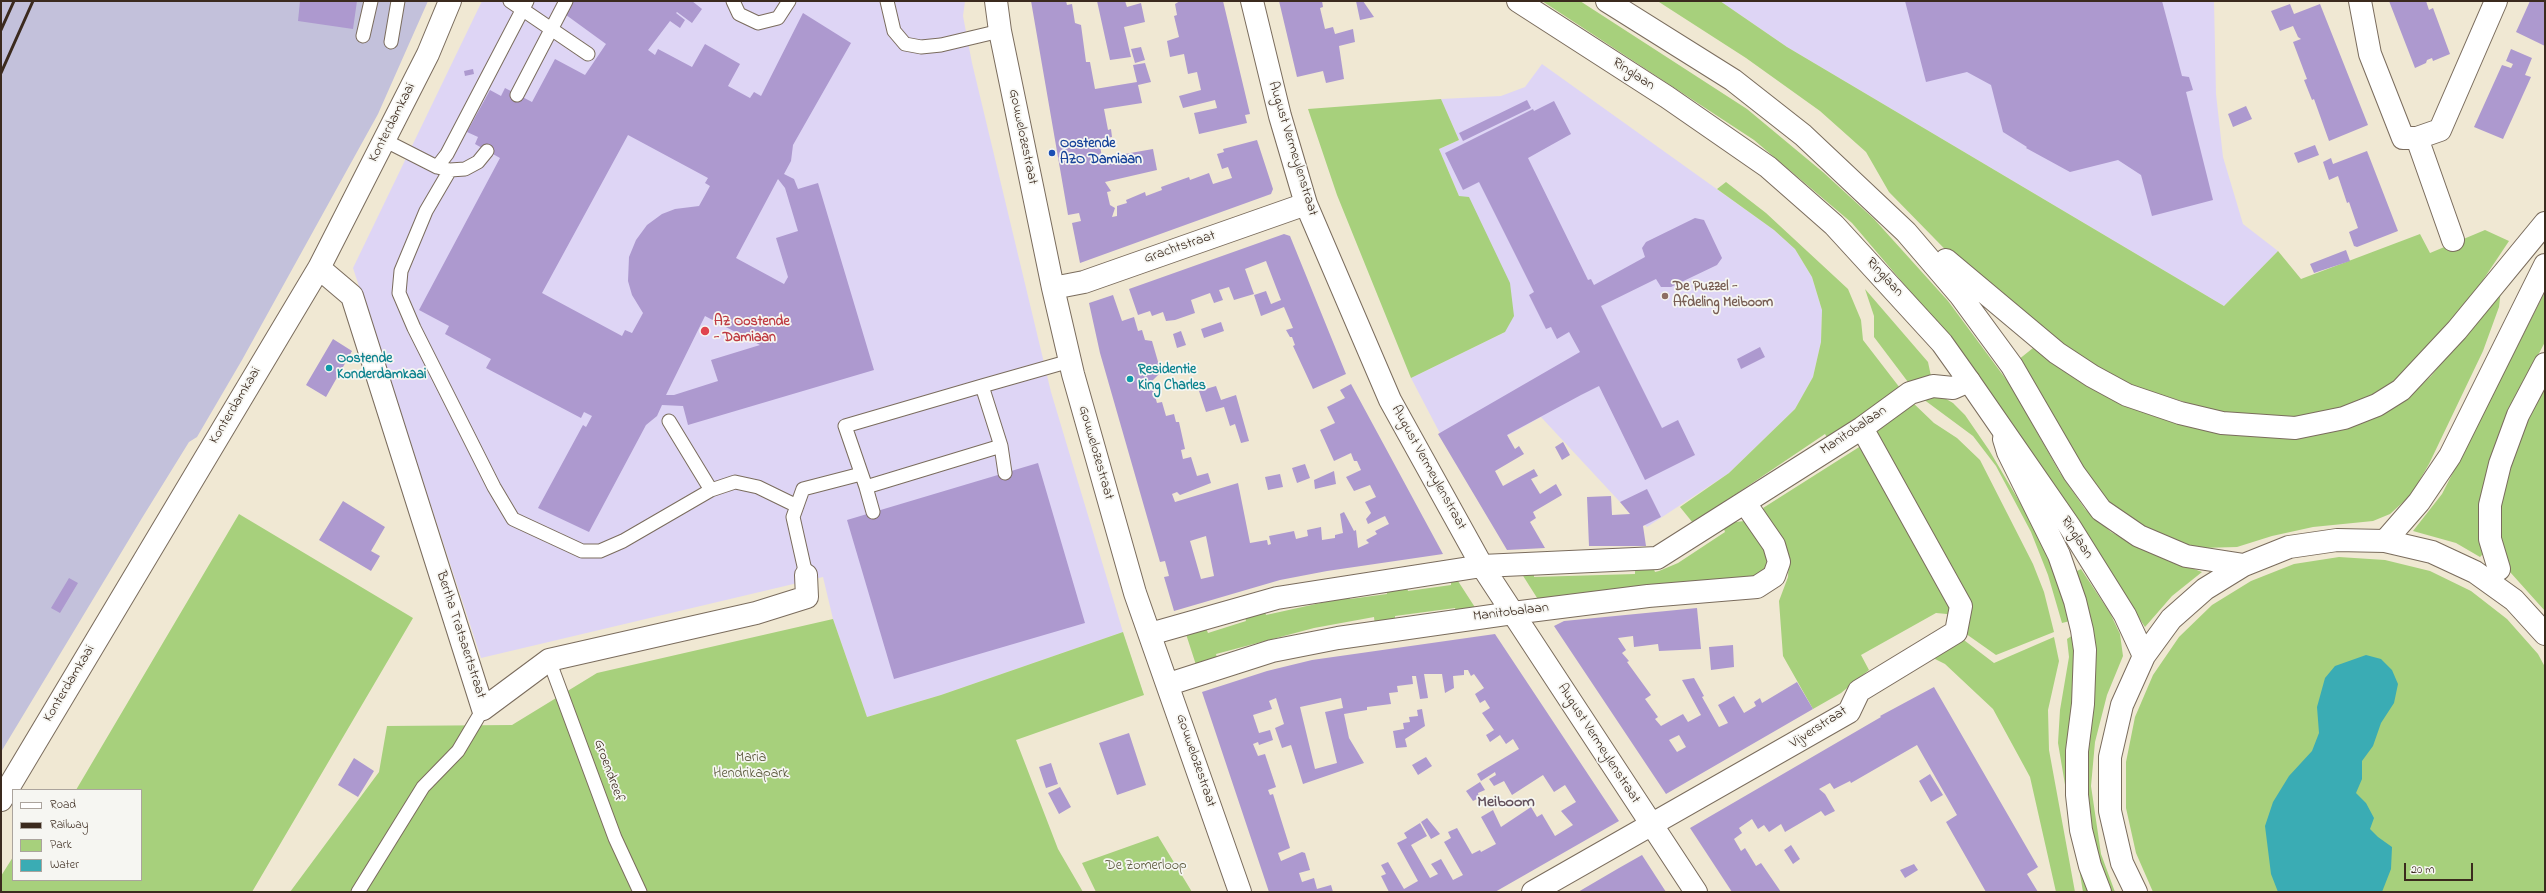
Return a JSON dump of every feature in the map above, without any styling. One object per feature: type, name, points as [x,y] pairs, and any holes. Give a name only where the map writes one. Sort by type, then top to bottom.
[{"type":"main road","name":"Konterdamkaai","points":[[1,800],[319,268],[428,54],[450,1]]},
{"type":"main road","name":"Gouwelozestraat","points":[[996,1],[1000,31],[1053,288],[1070,361],[1135,593],[1169,684],[1240,892]]},
{"type":"main road","name":"August Vermeylenstraat","points":[[1252,1],[1280,116],[1306,204],[1390,400],[1482,566],[1696,892]]},
{"type":"main road","name":"Ringlaan","points":[[1518,1],[1667,97],[1768,167],[1834,225],[1932,332],[1969,381],[2070,527],[2126,615],[2144,656]]},
{"type":"main road","points":[[1607,1],[1732,80],[1803,134],[1906,232],[1960,295],[2012,366],[2074,473],[2101,510],[2139,536],[2186,556],[2244,565]]},
{"type":"main road","points":[[2360,1],[2370,54],[2403,138],[2417,138],[2440,130],[2496,1]]},
{"type":"main road","points":[[2417,138],[2453,240]]},
{"type":"main road","name":"Grachtstraat","points":[[1053,288],[1084,282],[1306,204]]},
{"type":"main road","points":[[1906,232],[1927,242],[1973,285],[2057,353],[2092,376],[2127,395],[2180,413],[2222,423],[2295,428],[2344,418],[2377,406],[2401,390],[2457,330],[2545,223]]},
{"type":"main road","points":[[2385,541],[2419,502],[2450,456],[2545,265]]},
{"type":"main road","name":"Bertha Tratsaertstraat","points":[[319,268],[352,296],[483,709],[549,660],[756,613],[807,597],[806,575]]},
{"type":"main road","points":[[2514,600],[2499,569],[2490,539],[2490,505],[2500,464],[2518,414],[2545,364]]},
{"type":"main road","name":"Manitobalaan","points":[[1150,634],[1277,598],[1482,566],[1657,558],[1746,503],[1862,428],[1910,393],[1932,386],[1953,388],[1969,381]]},
{"type":"main road","points":[[1999,424],[2008,452],[2059,555],[2075,601],[2082,630],[2085,650],[2083,704],[2077,751],[2077,795],[2081,830],[2090,866],[2100,892]]},
{"type":"main road","name":"Vijverstraat","points":[[1533,892],[1652,826],[1849,712],[1859,691],[1956,632],[1962,606],[1862,428]]},
{"type":"main road","name":"Manitobalaan","points":[[1169,684],[1272,651],[1338,638],[1513,613],[1654,596],[1757,587],[1774,576],[1779,562],[1774,545],[1746,503]]},
{"type":"main road","points":[[2136,892],[2122,863],[2110,811],[2110,757],[2122,705],[2144,656],[2172,620],[2200,594],[2244,565],[2289,547],[2337,540],[2385,541],[2432,552],[2475,572],[2514,600],[2545,634]]},
{"type":"lane","points":[[363,36],[371,1]]},
{"type":"lane","points":[[391,42],[398,1]]},
{"type":"lane","points":[[510,1],[524,5],[551,28],[588,54]]},
{"type":"lane","points":[[517,95],[566,1]]},
{"type":"lane","points":[[733,1],[739,14],[758,23],[778,18],[789,1]]},
{"type":"lane","points":[[887,1],[894,31],[905,44],[921,48],[1000,31]]},
{"type":"lane","points":[[437,167],[447,154],[524,5]]},
{"type":"lane","points":[[384,140],[437,167],[450,170],[465,169],[478,162],[488,151]]},
{"type":"lane","points":[[450,170],[426,211],[404,264],[398,293],[494,487],[513,519],[582,552],[600,551],[623,541],[711,490],[735,482],[758,487],[797,506]]},
{"type":"lane","points":[[873,512],[845,426],[1070,361]]},
{"type":"lane","points":[[982,386],[1001,446],[1005,473]]},
{"type":"lane","points":[[669,421],[711,490]]},
{"type":"lane","points":[[866,487],[1001,446]]},
{"type":"lane","points":[[806,575],[794,517],[803,489],[861,474]]},
{"type":"lane","name":"Groendreef","points":[[549,660],[614,838],[640,892]]},
{"type":"lane","points":[[358,892],[422,787],[458,751],[483,709]]},
{"type":"shaded area","points":[[1,1],[428,1],[378,114],[242,360],[197,437],[189,442],[142,518],[1,752]]},
{"type":"shaded area","name":"AZ Oostende - Damiaan","points":[[482,1],[965,1],[963,16],[972,63],[1051,392],[1123,632],[941,695],[867,717],[833,619],[823,577],[481,658],[353,268]]},
{"type":"shaded area","points":[[1720,1],[2214,1],[2216,94],[2223,157],[2243,224],[2278,251],[2224,306],[1787,47]]},
{"type":"shaded area","name":"De Puzzel - Afdeling Meiboom","points":[[1542,64],[1774,230],[1795,249],[1812,277],[1822,310],[1821,342],[1813,377],[1795,409],[1729,473],[1647,527],[1620,502],[1541,417],[1456,464],[1411,378],[1505,332],[1459,196],[1439,149],[1459,140],[1441,99],[1501,96],[1525,87]]},
{"type":"green space","points":[[1542,1],[1580,1],[1747,109],[1824,173],[1874,219],[1948,301],[2011,386],[2060,473],[2085,509],[2111,532],[2144,550],[2202,572],[2172,596],[2145,627],[1966,357],[1852,223],[1754,140]]},
{"type":"green space","points":[[1720,1],[1787,47],[2224,306],[2278,251],[2301,279],[2420,234],[2430,253],[2485,230],[2509,241],[2477,289],[2416,362],[2394,383],[2371,398],[2341,410],[2293,420],[2224,414],[2132,386],[2057,343],[1979,284],[1889,192],[1866,152],[1820,111],[1746,58],[1659,2]]},
{"type":"green space","points":[[1441,99],[1459,140],[1439,149],[1459,196],[1469,197],[1510,283],[1514,316],[1505,332],[1411,378],[1337,195],[1308,109]]},
{"type":"green space","points":[[1726,182],[1766,213],[1848,289],[1861,320],[1863,340],[1900,388],[1828,439],[1825,434],[1693,523],[1680,507],[1729,473],[1795,409],[1813,377],[1821,342],[1822,310],[1812,277],[1795,249],[1774,230],[1717,189]]},
{"type":"green space","points":[[1865,289],[1928,362],[1932,381],[1911,386],[1874,337],[1874,316]]},
{"type":"green space","points":[[2501,290],[2499,307],[2483,351],[2429,464],[2411,495],[2390,514],[2373,521],[2313,527],[2272,536],[2237,547],[2201,548],[2177,544],[2124,516],[2098,492],[2018,360],[2033,348],[2070,375],[2122,405],[2169,420],[2256,435],[2408,397],[2431,376]]},
{"type":"green space","points":[[2545,292],[2545,342],[2510,408],[2488,470],[2478,516],[2484,553],[2480,557],[2456,543],[2413,531],[2442,494]]},
{"type":"green space","points":[[2545,386],[2545,611],[2510,572],[2502,551],[2498,507],[2506,474],[2525,421]]},
{"type":"green space","points":[[1919,396],[1941,396],[1953,403],[1965,415],[1989,450],[2045,545],[2070,621],[2062,623],[2048,575],[2031,532],[1996,466],[1973,436]]},
{"type":"green space","points":[[1910,400],[1934,423],[1957,438],[1980,460],[2033,564],[2044,592],[2054,632],[1996,655],[1962,631],[1947,614],[1936,613],[1861,655],[1869,670],[1841,693],[1813,709],[1783,656],[1779,601],[1788,577],[1789,557],[1763,508],[1875,437],[1875,431]]},
{"type":"green space","points":[[239,514],[413,618],[252,892],[1,892],[1,876],[12,859],[12,881],[142,881],[142,789],[77,789]]},
{"type":"green space","points":[[1744,521],[1751,523],[1761,533],[1768,564],[1761,576],[1539,601],[1520,571],[1534,572],[1534,577],[1635,574],[1635,568],[1653,567],[1655,572],[1678,563],[1725,532],[1723,526],[1728,523]]},
{"type":"green space","points":[[2339,557],[2385,560],[2430,571],[2471,591],[2507,619],[2538,654],[2545,667],[2545,892],[2153,892],[2136,853],[2126,808],[2126,762],[2135,717],[2153,675],[2179,637],[2212,605],[2251,581],[2294,564]]},
{"type":"green space","points":[[2081,569],[2110,613],[2120,634],[2123,656],[2107,695],[2095,742],[2091,786],[2101,854],[2115,892],[2109,892],[2089,833],[2075,572]]},
{"type":"green space","points":[[1456,578],[1478,612],[1457,615],[1455,608],[1395,616],[1395,622],[1375,626],[1374,617],[1314,628],[1216,654],[1218,661],[1197,668],[1185,631],[1205,626],[1208,633],[1246,621],[1244,614],[1264,608],[1266,615],[1325,602],[1349,591],[1350,599],[1387,594],[1386,587],[1406,584],[1408,591],[1451,585],[1451,579]]},
{"type":"green space","name":"Maria Hendrikapark","points":[[833,619],[867,717],[941,695],[1123,632],[1144,695],[1016,740],[1058,849],[1083,892],[290,892],[379,772],[387,726],[512,725],[597,673]]},
{"type":"green space","points":[[1956,634],[1994,663],[2054,637],[2059,661],[2048,710],[2049,750],[2075,892],[2056,892],[2030,777],[1993,709],[1945,664],[1929,656]]},
{"type":"green space","points":[[2073,635],[2093,892],[2083,892],[2058,743],[2060,710],[2069,657],[2067,639]]},
{"type":"green space","name":"De Zomerloop","points":[[1158,836],[1192,892],[1096,892],[1082,863]]},
{"type":"water","points":[[2366,655],[2381,659],[2392,670],[2398,684],[2394,703],[2381,723],[2373,746],[2362,761],[2362,779],[2356,793],[2366,803],[2374,818],[2370,829],[2392,847],[2391,869],[2382,892],[2278,892],[2271,874],[2265,826],[2273,802],[2289,776],[2312,751],[2319,733],[2317,707],[2325,678],[2335,666]]},
{"type":"building","points":[[300,1],[357,1],[353,29],[298,21]]},
{"type":"building","points":[[568,1],[692,1],[702,9],[692,23],[677,12],[676,13],[685,20],[680,28],[670,21],[648,50],[655,55],[658,49],[692,67],[705,44],[740,64],[728,86],[750,98],[754,92],[761,96],[803,13],[851,43],[793,145],[791,161],[784,174],[794,179],[798,189],[818,183],[874,370],[688,425],[683,406],[662,405],[657,416],[646,425],[589,532],[538,508],[583,425],[586,427],[592,416],[584,412],[581,418],[486,368],[491,359],[445,334],[449,326],[419,310],[500,158],[475,144],[478,137],[467,132],[490,90],[501,96],[505,88],[532,102],[555,59],[585,75],[606,44],[562,12]],"holes":[[[628,135],[708,178],[705,183],[710,186],[699,206],[675,209],[662,214],[647,225],[636,240],[629,257],[628,281],[632,295],[643,313],[632,333],[625,330],[622,336],[542,293]],[[778,179],[785,188],[798,231],[776,238],[788,277],[784,284],[736,258]],[[705,316],[760,345],[711,360],[718,381],[674,395],[666,395]]]},
{"type":"building","points":[[1031,1],[1066,1],[1067,5],[1072,4],[1075,23],[1081,25],[1086,62],[1090,62],[1095,89],[1137,82],[1133,65],[1145,63],[1151,82],[1138,85],[1142,103],[1104,109],[1108,130],[1111,129],[1112,137],[1099,139],[1102,158],[1153,149],[1157,170],[1105,182],[1111,191],[1107,192],[1110,205],[1115,208],[1112,217],[1117,216],[1117,206],[1127,203],[1126,200],[1145,192],[1146,196],[1162,190],[1161,187],[1189,177],[1190,180],[1209,173],[1213,184],[1232,178],[1228,167],[1222,169],[1217,154],[1224,152],[1223,149],[1257,140],[1273,189],[1271,194],[1080,263],[1072,223],[1081,221],[1079,213],[1068,215]]},
{"type":"building","points":[[1097,1],[1125,1],[1127,7],[1141,3],[1145,22],[1124,27],[1131,57],[1110,60]]},
{"type":"building","points":[[1180,1],[1223,1],[1250,114],[1245,115],[1247,123],[1199,134],[1194,113],[1217,108],[1215,100],[1183,108],[1179,96],[1201,90],[1197,72],[1188,74],[1184,54],[1170,57],[1167,41],[1179,37],[1174,16],[1177,15],[1175,4]]},
{"type":"building","points":[[1279,1],[1322,1],[1323,7],[1320,8],[1325,29],[1333,27],[1335,34],[1353,29],[1355,42],[1339,46],[1344,79],[1326,83],[1323,71],[1297,77]]},
{"type":"building","points":[[1356,1],[1363,1],[1374,17],[1360,20]]},
{"type":"building","points":[[1905,1],[2162,1],[2182,76],[2189,77],[2193,90],[2186,92],[2213,200],[2152,216],[2141,175],[2118,160],[2070,172],[2026,148],[2027,147],[2003,132],[1991,85],[1967,72],[1926,82]]},
{"type":"building","points":[[2389,1],[2426,1],[2429,10],[2433,8],[2450,54],[2433,61],[2432,58],[2427,60],[2426,63],[2415,68]]},
{"type":"building","points":[[2530,1],[2545,1],[2545,46],[2516,32]]},
{"type":"building","points":[[2290,4],[2294,14],[2320,4],[2368,125],[2329,141],[2314,99],[2312,100],[2304,80],[2307,79],[2293,42],[2301,39],[2298,37],[2293,26],[2280,31],[2271,11]]},
{"type":"building","points":[[1141,47],[1145,60],[1135,63],[1131,49]]},
{"type":"building","points":[[2511,49],[2532,58],[2525,75],[2531,77],[2503,139],[2474,127],[2502,65],[2511,68],[2513,64],[2506,61]]},
{"type":"building","points":[[473,69],[474,74],[465,76],[464,71]]},
{"type":"building","points":[[1527,100],[1531,108],[1463,141],[1459,133]]},
{"type":"building","points":[[1554,101],[1571,134],[1528,158],[1588,280],[1591,279],[1594,285],[1645,257],[1642,248],[1646,242],[1695,218],[1704,220],[1722,258],[1717,265],[1671,287],[1661,287],[1656,279],[1601,306],[1662,428],[1678,420],[1695,455],[1645,480],[1599,386],[1581,395],[1507,435],[1515,449],[1519,446],[1524,454],[1495,471],[1503,486],[1534,469],[1538,476],[1531,479],[1540,494],[1556,484],[1562,495],[1533,512],[1536,518],[1530,522],[1545,548],[1507,550],[1438,434],[1580,352],[1569,332],[1557,339],[1551,327],[1546,329],[1529,295],[1534,292],[1479,182],[1463,190],[1445,153],[1533,109],[1534,111]]},
{"type":"building","points":[[2246,106],[2252,119],[2233,127],[2228,114]]},
{"type":"building","points":[[2315,145],[2319,155],[2298,163],[2294,153]]},
{"type":"building","points":[[2367,151],[2398,231],[2357,247],[2354,246],[2349,232],[2358,228],[2349,202],[2347,203],[2338,176],[2329,180],[2323,162],[2331,158],[2333,164]]},
{"type":"building","points":[[1284,234],[1290,236],[1346,374],[1313,389],[1293,346],[1295,345],[1292,337],[1290,337],[1286,330],[1293,328],[1284,307],[1261,316],[1254,295],[1266,291],[1271,304],[1281,300],[1266,261],[1245,269],[1254,294],[1234,300],[1229,287],[1219,290],[1223,300],[1214,303],[1210,293],[1191,300],[1195,313],[1175,320],[1166,321],[1163,312],[1152,316],[1150,311],[1138,315],[1129,289]]},
{"type":"building","points":[[2346,250],[2350,261],[2314,273],[2310,264]]},
{"type":"building","points":[[1113,295],[1122,321],[1134,317],[1138,331],[1142,330],[1145,340],[1152,341],[1161,372],[1151,382],[1157,403],[1162,402],[1166,416],[1174,414],[1176,422],[1179,422],[1185,449],[1181,450],[1183,459],[1191,457],[1197,476],[1208,473],[1211,483],[1180,495],[1177,492],[1172,494],[1175,502],[1238,483],[1250,543],[1267,540],[1268,545],[1271,544],[1269,536],[1294,531],[1296,539],[1308,536],[1307,530],[1321,527],[1322,540],[1335,538],[1335,535],[1343,533],[1340,514],[1344,512],[1354,531],[1356,530],[1358,548],[1369,543],[1366,540],[1377,534],[1375,531],[1389,524],[1385,516],[1368,524],[1366,519],[1371,513],[1365,502],[1376,497],[1370,485],[1354,491],[1346,477],[1361,470],[1357,461],[1354,461],[1351,453],[1334,461],[1320,430],[1335,423],[1327,407],[1345,398],[1340,390],[1351,384],[1443,554],[1327,571],[1280,580],[1174,611],[1164,577],[1169,576],[1165,561],[1160,562],[1100,353],[1089,303]],"holes":[[[1206,536],[1214,576],[1201,579],[1190,541]]]},
{"type":"building","points":[[1221,322],[1224,331],[1204,338],[1201,329]]},
{"type":"building","points":[[1181,331],[1186,345],[1177,348],[1173,334]]},
{"type":"building","name":"Oostende Konderdamkaai","points":[[333,339],[352,351],[326,397],[306,385]]},
{"type":"building","points":[[1760,347],[1765,357],[1741,369],[1737,359]]},
{"type":"building","points":[[1216,386],[1221,400],[1236,395],[1249,441],[1241,443],[1235,424],[1230,426],[1224,407],[1206,412],[1199,391]]},
{"type":"building","points":[[1563,442],[1570,455],[1562,460],[1555,447]]},
{"type":"building","points":[[1038,463],[1085,623],[894,679],[847,520]]},
{"type":"building","points":[[1305,464],[1310,478],[1297,483],[1292,468]]},
{"type":"building","points":[[1334,471],[1336,484],[1315,489],[1314,480]]},
{"type":"building","points":[[1280,474],[1283,487],[1268,490],[1265,477]]},
{"type":"building","points":[[1647,489],[1661,517],[1643,526],[1646,546],[1589,546],[1587,497],[1611,496],[1612,515],[1630,514],[1620,502]]},
{"type":"building","points":[[343,501],[385,527],[371,551],[380,556],[371,571],[319,540]]},
{"type":"building","points":[[69,578],[78,583],[60,613],[51,608]]},
{"type":"building","points":[[1697,608],[1701,649],[1659,651],[1658,644],[1634,647],[1633,636],[1618,638],[1626,650],[1622,653],[1629,661],[1627,662],[1651,695],[1645,699],[1658,717],[1655,719],[1661,726],[1683,714],[1688,722],[1701,715],[1682,680],[1694,678],[1704,696],[1702,697],[1719,727],[1728,723],[1718,705],[1734,696],[1744,713],[1756,706],[1754,702],[1760,698],[1762,703],[1797,682],[1813,709],[1666,794],[1554,626],[1564,621]],"holes":[[[1679,735],[1686,747],[1677,752],[1669,740]]]},
{"type":"building","points":[[1495,634],[1619,821],[1495,892],[1389,892],[1381,876],[1386,874],[1381,865],[1388,862],[1404,889],[1418,881],[1397,843],[1407,838],[1404,833],[1420,823],[1427,836],[1411,845],[1430,878],[1438,874],[1431,864],[1441,859],[1453,880],[1463,875],[1444,842],[1451,838],[1448,832],[1457,828],[1472,854],[1480,850],[1481,852],[1496,844],[1481,817],[1493,810],[1501,827],[1531,807],[1537,817],[1542,814],[1555,836],[1573,825],[1561,811],[1576,802],[1565,785],[1554,792],[1543,775],[1512,795],[1504,781],[1494,786],[1489,779],[1496,775],[1495,772],[1481,781],[1477,774],[1519,749],[1513,739],[1506,744],[1500,735],[1490,742],[1486,735],[1494,730],[1482,713],[1490,708],[1485,700],[1480,703],[1475,694],[1484,688],[1474,674],[1471,676],[1468,670],[1464,670],[1464,675],[1453,676],[1454,688],[1445,693],[1442,674],[1424,674],[1428,698],[1420,699],[1416,676],[1412,676],[1413,684],[1397,686],[1398,692],[1389,693],[1391,704],[1367,707],[1367,710],[1344,714],[1349,738],[1364,763],[1303,784],[1291,745],[1282,748],[1275,728],[1284,724],[1276,698],[1269,701],[1272,709],[1253,715],[1259,733],[1270,730],[1273,740],[1259,745],[1258,742],[1253,744],[1258,756],[1265,754],[1276,787],[1268,790],[1270,795],[1273,794],[1290,848],[1278,853],[1281,861],[1302,852],[1305,853],[1310,870],[1299,873],[1302,882],[1314,878],[1317,889],[1331,885],[1333,892],[1269,892],[1202,692],[1267,671],[1312,660]],"holes":[[[1341,698],[1343,708],[1325,712],[1337,763],[1315,769],[1300,707]]]},
{"type":"building","points":[[1733,645],[1734,667],[1711,670],[1709,647]]},
{"type":"building","points":[[1934,687],[2038,867],[2027,874],[2038,892],[1986,892],[1946,822],[1957,815],[1917,745],[1851,783],[1850,781],[1834,789],[1830,783],[1819,789],[1825,794],[1835,811],[1825,816],[1821,811],[1785,832],[1781,824],[1769,832],[1764,825],[1758,829],[1752,819],[1739,828],[1742,833],[1734,839],[1741,851],[1745,848],[1756,866],[1761,863],[1781,892],[1732,892],[1690,828],[1881,717],[1880,716]]},
{"type":"building","points":[[1422,709],[1425,726],[1405,739],[1407,747],[1396,748],[1393,731],[1404,729],[1403,723],[1410,722],[1409,717],[1418,716],[1417,710]]},
{"type":"building","points":[[1129,733],[1146,785],[1117,795],[1099,743]]},
{"type":"building","points":[[1426,757],[1432,766],[1418,775],[1412,765]]},
{"type":"building","points":[[354,758],[374,771],[358,797],[338,785]]},
{"type":"building","points":[[1051,763],[1058,784],[1046,788],[1039,767]]},
{"type":"building","points":[[1930,774],[1943,795],[1931,802],[1919,781]]},
{"type":"building","points":[[1480,782],[1485,790],[1478,793],[1479,798],[1473,801],[1466,791]]},
{"type":"building","points":[[1060,787],[1071,807],[1059,814],[1048,793]]},
{"type":"building","points":[[1427,818],[1440,834],[1431,839],[1421,822]]},
{"type":"building","points":[[1791,845],[1800,859],[1793,864],[1784,850]]},
{"type":"building","points":[[1642,855],[1666,892],[1578,892],[1619,868]]},
{"type":"building","points":[[1914,864],[1918,870],[1905,878],[1900,870]]},
{"type":"railway","points":[[1,30],[14,1]]},
{"type":"railway","points":[[1,73],[33,1]]},
{"type":"place","name":"Oostende AZO Damiaan","points":[[1052,153]]},
{"type":"place","name":"De Puzzel - Afdeling Meiboom","points":[[1665,296]]},
{"type":"place","name":"AZ Oostende - Damiaan","points":[[705,331]]},
{"type":"place","name":"Oostende Konderdamkaai","points":[[329,368]]},
{"type":"place","name":"Residentie King Charles","points":[[1130,379]]},
{"type":"district","name":"Meiboom","points":[[1506,803]]}]
